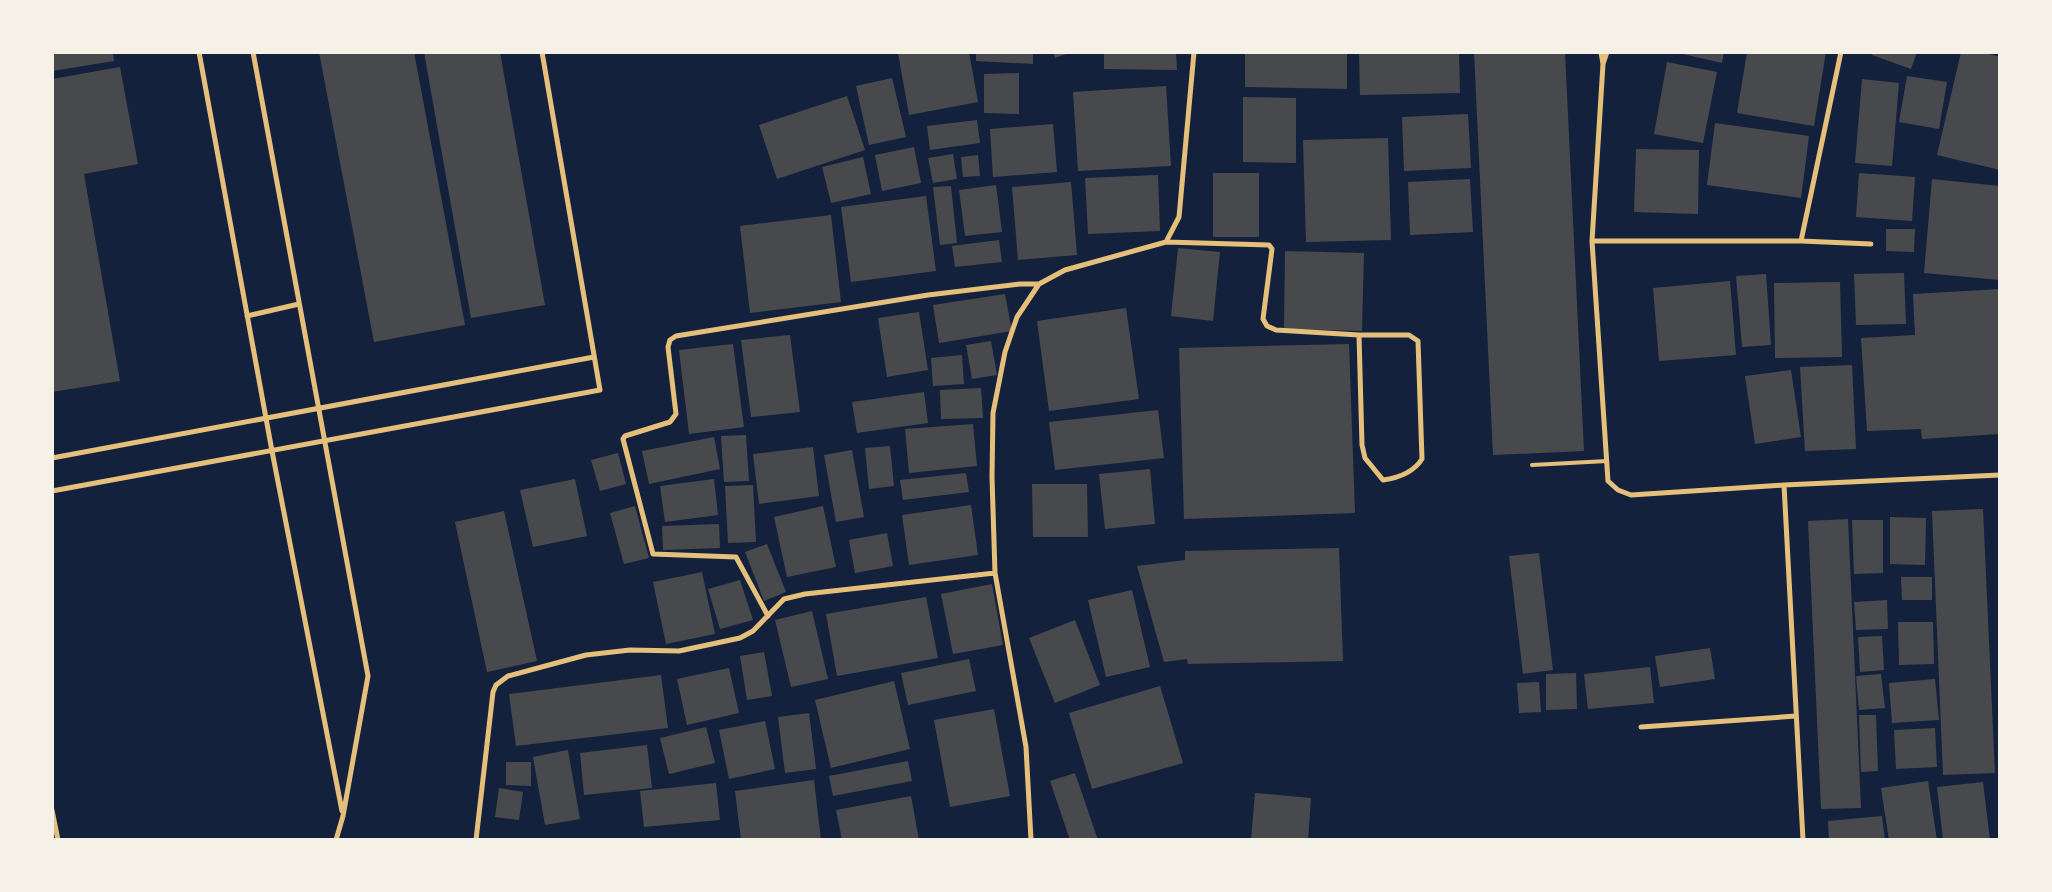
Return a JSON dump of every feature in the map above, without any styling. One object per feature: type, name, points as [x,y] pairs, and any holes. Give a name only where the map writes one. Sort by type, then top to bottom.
[{"type":"street","points":[[199,52],[272,452],[343,816]]},
{"type":"street","points":[[254,52],[368,676],[343,816],[336,840]]},
{"type":"street","points":[[52,491],[272,452],[600,390],[542,52]]},
{"type":"street","points":[[1166,242],[1179,217],[1194,52]]},
{"type":"street","points":[[1601,52],[1603,64],[1592,240],[1608,481],[1618,490],[1630,495],[1784,484],[2000,475]]},
{"type":"street","points":[[1603,64],[1607,52]]},
{"type":"street","points":[[1801,241],[1841,52]]},
{"type":"street","points":[[1592,240],[1801,241],[1872,244]]},
{"type":"street","points":[[1032,840],[1026,747],[995,573],[993,413],[1005,352],[1017,317],[1039,284],[1065,270],[1166,242],[1269,245],[1272,249],[1263,319],[1267,326],[1276,330],[1359,335],[1409,335],[1418,341],[1422,459],[1418,466],[1396,479],[1383,480],[1365,458],[1362,445],[1359,335]]},
{"type":"street","points":[[768,616],[736,557],[653,554],[623,439],[625,436],[670,422],[676,414],[668,347],[670,340],[676,336],[928,295],[1020,284],[1039,284]]},
{"type":"street","points":[[247,316],[299,304]]},
{"type":"street","points":[[52,458],[594,357]]},
{"type":"street","points":[[1784,484],[1803,840]]},
{"type":"street","points":[[476,840],[493,692],[496,685],[508,676],[586,655],[630,650],[679,651],[740,638],[753,631],[784,600],[805,594],[995,573]]},
{"type":"street","points":[[1641,727],[1796,716]]},
{"type":"street","points":[[52,810],[58,840]]},
{"type":"lane","points":[[1532,465],[1607,461]]},
{"type":"building","points":[[52,52],[113,52],[114,61],[52,71]]},
{"type":"building","points":[[319,52],[414,52],[465,325],[374,342]]},
{"type":"building","points":[[424,52],[500,52],[545,305],[471,318]]},
{"type":"building","points":[[969,52],[978,102],[909,115],[898,53]]},
{"type":"building","points":[[976,52],[1033,52],[1033,64],[976,61]]},
{"type":"building","points":[[1053,52],[1069,52],[1069,53],[1055,58]]},
{"type":"building","points":[[1104,52],[1176,52],[1177,70],[1104,69]]},
{"type":"building","points":[[1245,52],[1347,52],[1347,89],[1245,87]]},
{"type":"building","points":[[1359,52],[1459,52],[1460,93],[1360,95]]},
{"type":"building","points":[[1474,52],[1565,52],[1584,451],[1493,455]]},
{"type":"building","points":[[1674,52],[1724,52],[1722,63]]},
{"type":"building","points":[[1747,52],[1826,52],[1814,126],[1737,113]]},
{"type":"building","points":[[1873,52],[1917,52],[1911,69],[1872,55]]},
{"type":"building","points":[[1961,52],[1982,52],[2000,57],[2000,170],[1937,155]]},
{"type":"building","points":[[1667,62],[1717,72],[1703,143],[1654,134]]},
{"type":"building","points":[[120,67],[138,164],[84,174],[120,381],[52,392],[52,79]]},
{"type":"building","points":[[1019,73],[1019,114],[984,113],[984,74]]},
{"type":"building","points":[[1907,76],[1947,82],[1939,129],[1899,122]]},
{"type":"building","points":[[892,78],[906,137],[869,145],[856,86]]},
{"type":"building","points":[[1862,79],[1899,83],[1892,166],[1855,163]]},
{"type":"building","points":[[1166,86],[1171,166],[1078,171],[1073,92]]},
{"type":"building","points":[[847,96],[865,150],[777,179],[759,125]]},
{"type":"building","points":[[1243,97],[1296,98],[1296,163],[1243,162]]},
{"type":"building","points":[[1468,114],[1471,168],[1404,171],[1402,117]]},
{"type":"building","points":[[977,120],[980,143],[930,150],[927,126]]},
{"type":"building","points":[[1715,123],[1809,136],[1801,198],[1707,185]]},
{"type":"building","points":[[1053,124],[1057,172],[993,177],[990,129]]},
{"type":"building","points":[[1388,138],[1391,240],[1306,242],[1303,140]]},
{"type":"building","points":[[914,147],[921,183],[882,191],[875,155]]},
{"type":"building","points":[[1636,149],[1699,150],[1698,214],[1634,212]]},
{"type":"building","points":[[953,154],[957,179],[933,183],[928,158]]},
{"type":"building","points":[[978,155],[980,176],[963,177],[961,157]]},
{"type":"building","points":[[863,157],[871,194],[831,203],[822,167]]},
{"type":"building","points":[[1213,173],[1259,173],[1259,237],[1213,237]]},
{"type":"building","points":[[1859,173],[1915,177],[1912,221],[1856,217]]},
{"type":"building","points":[[1158,175],[1160,231],[1088,234],[1085,178]]},
{"type":"building","points":[[1470,179],[1473,232],[1410,235],[1408,182]]},
{"type":"building","points":[[1932,179],[2000,186],[2000,280],[1924,273]]},
{"type":"building","points":[[1071,182],[1077,255],[1018,260],[1012,187]]},
{"type":"building","points":[[996,185],[1002,232],[965,236],[959,190]]},
{"type":"building","points":[[951,186],[957,243],[940,245],[933,187]]},
{"type":"building","points":[[926,196],[936,271],[851,282],[841,207]]},
{"type":"building","points":[[831,215],[841,302],[750,313],[740,226]]},
{"type":"building","points":[[1886,229],[1915,229],[1914,252],[1886,251]]},
{"type":"building","points":[[999,240],[1002,262],[955,267],[952,246]]},
{"type":"building","points":[[1178,248],[1220,252],[1213,321],[1171,316]]},
{"type":"building","points":[[1285,251],[1364,253],[1362,331],[1284,329]]},
{"type":"building","points":[[1904,273],[1906,324],[1856,325],[1854,274]]},
{"type":"building","points":[[1766,274],[1771,345],[1742,347],[1736,276]]},
{"type":"building","points":[[1730,281],[1736,355],[1659,361],[1653,288]]},
{"type":"building","points":[[1840,282],[1842,357],[1775,358],[1774,283]]},
{"type":"building","points":[[2000,289],[2000,434],[1922,439],[1921,429],[1867,431],[1861,338],[1915,335],[1913,294]]},
{"type":"building","points":[[1005,294],[1012,331],[939,343],[933,305]]},
{"type":"building","points":[[1126,308],[1139,399],[1049,411],[1037,321]]},
{"type":"building","points":[[919,312],[928,370],[887,377],[878,318]]},
{"type":"building","points":[[790,335],[800,412],[751,417],[741,340]]},
{"type":"building","points":[[991,341],[997,375],[972,379],[966,345]]},
{"type":"building","points":[[733,344],[744,427],[689,434],[679,350]]},
{"type":"building","points":[[1349,344],[1355,513],[1184,519],[1179,348]]},
{"type":"building","points":[[962,355],[964,384],[933,386],[931,358]]},
{"type":"building","points":[[1852,365],[1856,449],[1805,451],[1800,367]]},
{"type":"building","points":[[1791,370],[1801,437],[1755,444],[1745,376]]},
{"type":"building","points":[[981,388],[983,418],[941,419],[940,390]]},
{"type":"building","points":[[924,392],[928,423],[857,433],[852,402]]},
{"type":"building","points":[[1158,410],[1164,458],[1055,470],[1049,422]]},
{"type":"building","points":[[973,424],[977,466],[909,473],[905,429]]},
{"type":"building","points":[[746,435],[749,481],[724,482],[721,436]]},
{"type":"building","points":[[714,437],[720,469],[649,484],[642,451]]},
{"type":"building","points":[[890,446],[894,486],[869,489],[865,448]]},
{"type":"building","points":[[813,447],[819,496],[759,504],[753,454]]},
{"type":"building","points":[[852,450],[864,517],[836,522],[824,455]]},
{"type":"building","points":[[618,453],[626,484],[600,491],[591,460]]},
{"type":"building","points":[[1150,469],[1155,524],[1105,529],[1099,474]]},
{"type":"building","points":[[966,473],[969,492],[903,500],[900,480]]},
{"type":"building","points":[[575,479],[587,536],[533,547],[520,490]]},
{"type":"building","points":[[714,479],[718,515],[665,522],[660,486]]},
{"type":"building","points":[[1032,484],[1087,484],[1088,537],[1033,537]]},
{"type":"building","points":[[753,485],[756,542],[728,543],[725,486]]},
{"type":"building","points":[[971,505],[978,555],[909,565],[902,515]]},
{"type":"building","points":[[635,506],[649,558],[624,564],[610,513]]},
{"type":"building","points":[[823,506],[836,567],[787,577],[774,517]]},
{"type":"building","points":[[1983,509],[1995,773],[1943,775],[1932,511]]},
{"type":"building","points":[[504,511],[537,661],[487,672],[455,522]]},
{"type":"building","points":[[1890,517],[1926,518],[1925,565],[1890,564]]},
{"type":"building","points":[[1848,519],[1861,808],[1821,809],[1808,521]]},
{"type":"building","points":[[1852,520],[1883,520],[1883,573],[1854,574]]},
{"type":"building","points":[[719,524],[720,548],[663,550],[662,526]]},
{"type":"building","points":[[887,533],[893,566],[855,573],[849,540]]},
{"type":"building","points":[[767,544],[786,592],[764,601],[745,552]]},
{"type":"building","points":[[1339,548],[1343,661],[1188,664],[1187,659],[1164,662],[1137,566],[1185,560],[1185,551]]},
{"type":"building","points":[[1539,553],[1553,670],[1523,674],[1509,556]]},
{"type":"building","points":[[702,572],[715,634],[666,644],[653,582]]},
{"type":"building","points":[[1901,577],[1932,577],[1932,600],[1902,600]]},
{"type":"building","points":[[740,580],[753,620],[720,629],[708,589]]},
{"type":"building","points":[[992,584],[1003,645],[953,654],[941,594]]},
{"type":"building","points":[[1132,590],[1150,667],[1106,677],[1088,600]]},
{"type":"building","points":[[926,597],[938,658],[837,676],[826,614]]},
{"type":"building","points":[[1887,600],[1888,629],[1856,630],[1854,602]]},
{"type":"building","points":[[812,611],[828,679],[791,687],[775,620]]},
{"type":"building","points":[[1075,620],[1100,685],[1055,703],[1029,638]]},
{"type":"building","points":[[1898,622],[1933,622],[1934,664],[1899,665]]},
{"type":"building","points":[[1882,636],[1884,670],[1860,672],[1858,637]]},
{"type":"building","points":[[1710,648],[1715,679],[1660,687],[1655,656]]},
{"type":"building","points":[[764,652],[772,696],[747,700],[740,656]]},
{"type":"building","points":[[969,659],[976,691],[908,705],[901,673]]},
{"type":"building","points":[[1650,667],[1654,703],[1588,709],[1584,674]]},
{"type":"building","points":[[729,668],[739,713],[687,725],[677,679]]},
{"type":"building","points":[[1576,673],[1577,709],[1546,710],[1546,674]]},
{"type":"building","points":[[1881,674],[1885,708],[1859,710],[1856,676]]},
{"type":"building","points":[[661,675],[668,728],[516,746],[509,694]]},
{"type":"building","points":[[1935,679],[1939,720],[1892,723],[1889,683]]},
{"type":"building","points":[[894,681],[910,749],[831,768],[815,700]]},
{"type":"building","points":[[1539,682],[1541,712],[1519,713],[1517,683]]},
{"type":"building","points":[[1160,686],[1183,763],[1092,789],[1069,713]]},
{"type":"building","points":[[994,709],[1010,796],[950,807],[934,720]]},
{"type":"building","points":[[809,713],[816,769],[785,773],[778,717]]},
{"type":"building","points":[[1859,715],[1876,715],[1878,771],[1861,772]]},
{"type":"building","points":[[765,721],[775,769],[729,779],[719,730]]},
{"type":"building","points":[[706,727],[715,763],[669,774],[660,738]]},
{"type":"building","points":[[1935,728],[1937,767],[1896,769],[1894,730]]},
{"type":"building","points":[[647,745],[652,788],[584,795],[580,753]]},
{"type":"building","points":[[568,750],[580,819],[545,825],[533,757]]},
{"type":"building","points":[[908,761],[912,781],[833,796],[829,776]]},
{"type":"building","points":[[506,762],[531,762],[531,786],[506,785]]},
{"type":"building","points":[[1075,773],[1098,840],[1070,840],[1050,781]]},
{"type":"building","points":[[814,780],[821,840],[741,840],[735,791]]},
{"type":"building","points":[[1928,781],[1937,840],[1889,840],[1881,788]]},
{"type":"building","points":[[1983,782],[1990,840],[1943,840],[1937,787]]},
{"type":"building","points":[[716,783],[720,820],[644,827],[640,791]]},
{"type":"building","points":[[499,788],[523,792],[519,820],[495,817]]},
{"type":"building","points":[[1255,793],[1311,798],[1308,840],[1251,840]]},
{"type":"building","points":[[911,796],[919,840],[842,840],[836,810]]},
{"type":"building","points":[[1882,816],[1885,840],[1829,840],[1828,821]]}]
